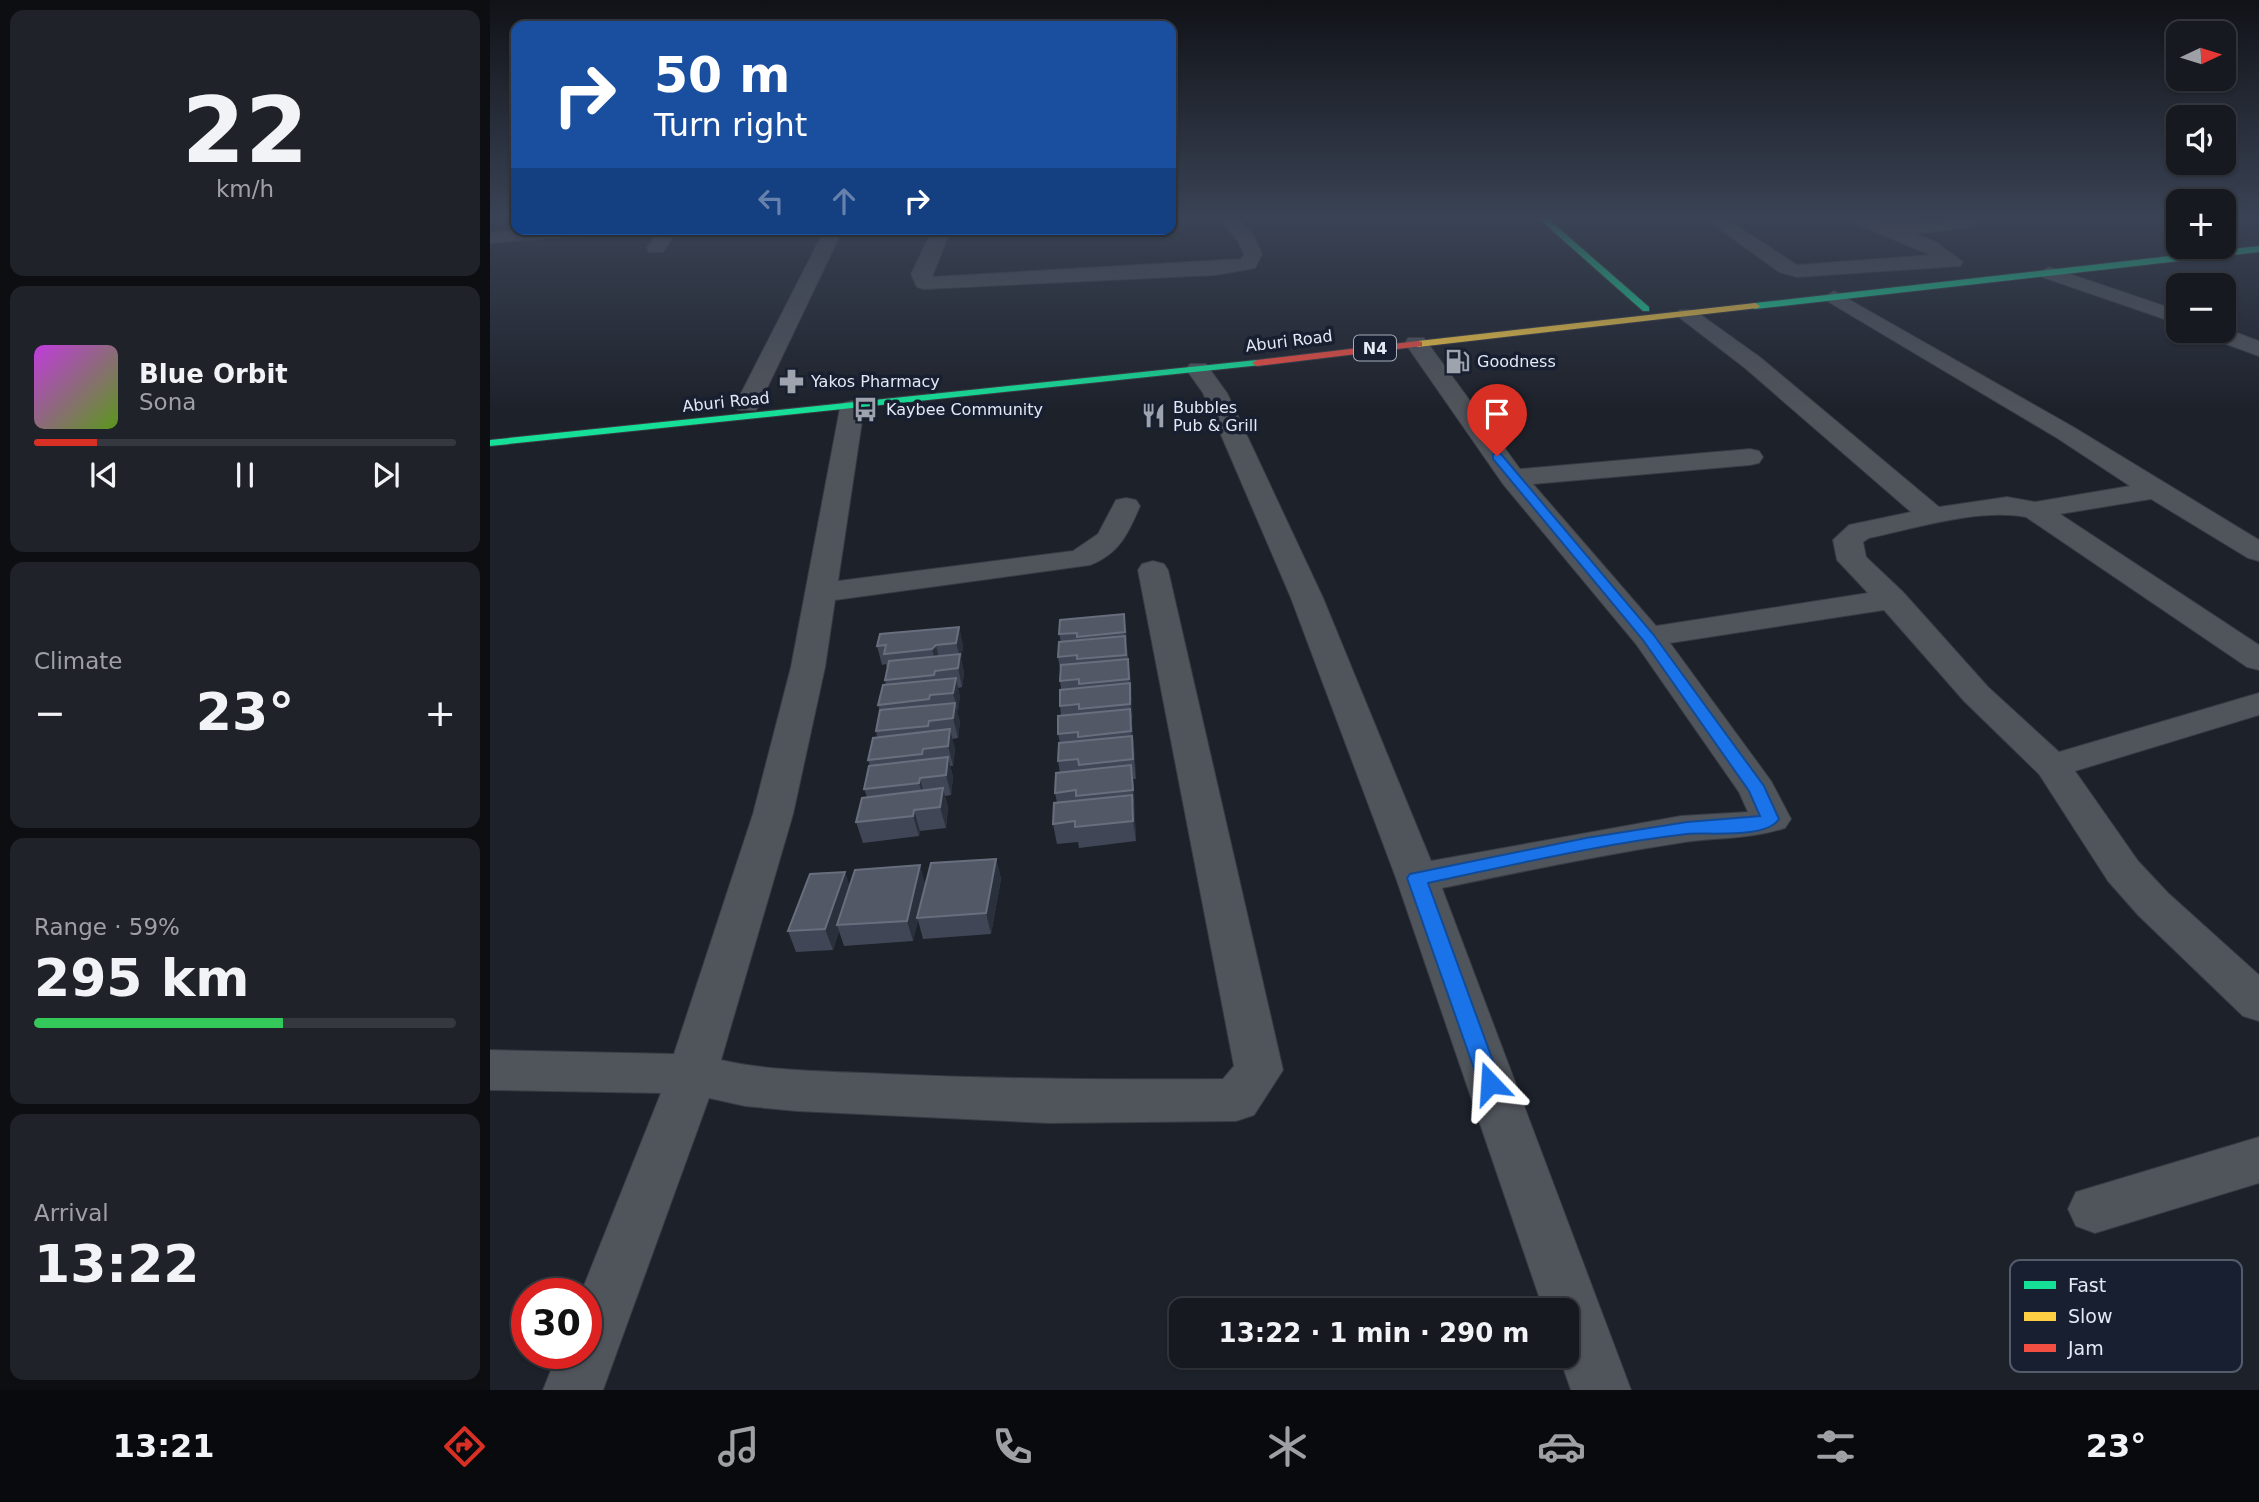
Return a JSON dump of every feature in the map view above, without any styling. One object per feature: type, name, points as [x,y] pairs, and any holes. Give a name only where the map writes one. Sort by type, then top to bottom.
[{"type":"main road","points":[[1615,282],[1646,309]]},
{"type":"main road","name":"Aburi Road","points":[[490,443],[852,408],[1646,309],[1887,282]]},
{"type":"main road","name":"Aburi Road","points":[[490,431],[1416,343],[1964,282]]},
{"type":"street","points":[[747,405],[808,282]]},
{"type":"street","points":[[924,282],[948,282]]},
{"type":"street","points":[[2077,282],[2166,313]]},
{"type":"street","points":[[1834,297],[2066,433],[2259,552]]},
{"type":"street","points":[[1688,314],[1753,363],[1933,516]]},
{"type":"street","points":[[2236,340],[2259,349]]},
{"type":"street","points":[[1416,343],[1513,478],[1648,637],[1757,790],[1770,819],[1756,825],[1687,828],[1586,844],[1417,878]]},
{"type":"street","points":[[1222,362],[1215,393],[1307,598],[1417,878],[1601,1390]]},
{"type":"street","points":[[573,1390],[693,1074],[703,1033],[773,814],[808,667],[852,408]]},
{"type":"street","points":[[1513,478],[1749,457]]},
{"type":"street","points":[[2155,490],[2035,510],[2007,505],[1859,531],[1849,540],[1852,560],[1892,599],[1976,695],[2052,766],[2123,871],[2153,904],[2259,1003]]},
{"type":"street","points":[[819,593],[1079,559],[1098,552],[1109,543],[1126,506]]},
{"type":"street","points":[[2035,510],[2259,660]]},
{"type":"street","points":[[490,1070],[693,1074],[746,1086],[1049,1102],[1236,1100],[1259,1070],[1153,570]]},
{"type":"street","points":[[1648,637],[1892,599]]},
{"type":"street","points":[[2052,766],[2259,704]]},
{"type":"street","points":[[2095,1209],[2259,1160]]},
{"type":"building","points":[[1124,614],[1125,632],[1077,637],[1077,633],[1059,634],[1060,620]]},
{"type":"building","points":[[959,627],[956,643],[936,645],[932,649],[884,654],[886,645],[877,646],[880,634]]},
{"type":"building","points":[[1125,636],[1126,655],[1077,659],[1077,655],[1058,657],[1059,642]]},
{"type":"building","points":[[960,654],[958,668],[935,671],[934,675],[885,680],[889,661]]},
{"type":"building","points":[[1128,659],[1129,679],[1079,684],[1079,679],[1060,681],[1061,665]]},
{"type":"building","points":[[956,678],[953,693],[930,695],[929,699],[878,705],[883,685]]},
{"type":"building","points":[[1130,683],[1130,704],[1079,709],[1079,704],[1060,706],[1060,690]]},
{"type":"building","points":[[955,703],[953,718],[929,721],[928,726],[876,731],[880,710]]},
{"type":"building","points":[[1130,709],[1131,731],[1078,737],[1078,732],[1058,734],[1058,716]]},
{"type":"building","points":[[950,729],[948,746],[923,749],[922,754],[868,760],[873,738]]},
{"type":"building","points":[[1132,736],[1133,759],[1079,765],[1078,759],[1058,761],[1059,743]]},
{"type":"building","points":[[948,757],[946,775],[920,778],[919,783],[864,789],[869,766]]},
{"type":"building","points":[[1131,765],[1133,790],[1076,796],[1076,790],[1055,793],[1056,773]]},
{"type":"building","points":[[943,788],[940,807],[914,810],[913,816],[856,822],[862,798]]},
{"type":"building","points":[[1132,795],[1133,821],[1075,827],[1075,821],[1053,824],[1054,803]]},
{"type":"building","points":[[996,859],[986,913],[917,918],[931,863]]},
{"type":"building","points":[[920,865],[907,921],[837,925],[855,870]]},
{"type":"building","points":[[845,872],[825,929],[788,931],[810,874]]},
{"type":"traffic: fast","points":[[1615,282],[1646,309]]},
{"type":"traffic: fast","points":[[1755,306],[1968,282]]},
{"type":"traffic: fast","points":[[490,443],[1257,363]]},
{"type":"traffic: slow","points":[[1418,344],[1755,306]]},
{"type":"traffic: jam","points":[[1257,363],[1418,344]]},
{"type":"place","name":"Goodness","points":[[1457,361]]},
{"type":"place","name":"Yakos Pharmacy","points":[[791,381]]},
{"type":"place","name":"Kaybee Community","points":[[866,409]]},
{"type":"place","name":"Bubbles Pub & Grill","points":[[1153,416]]},
{"type":"route","points":[[1490,1083],[1417,878],[1586,844],[1687,828],[1756,825],[1770,819],[1757,790],[1648,637],[1497,456]]}]
